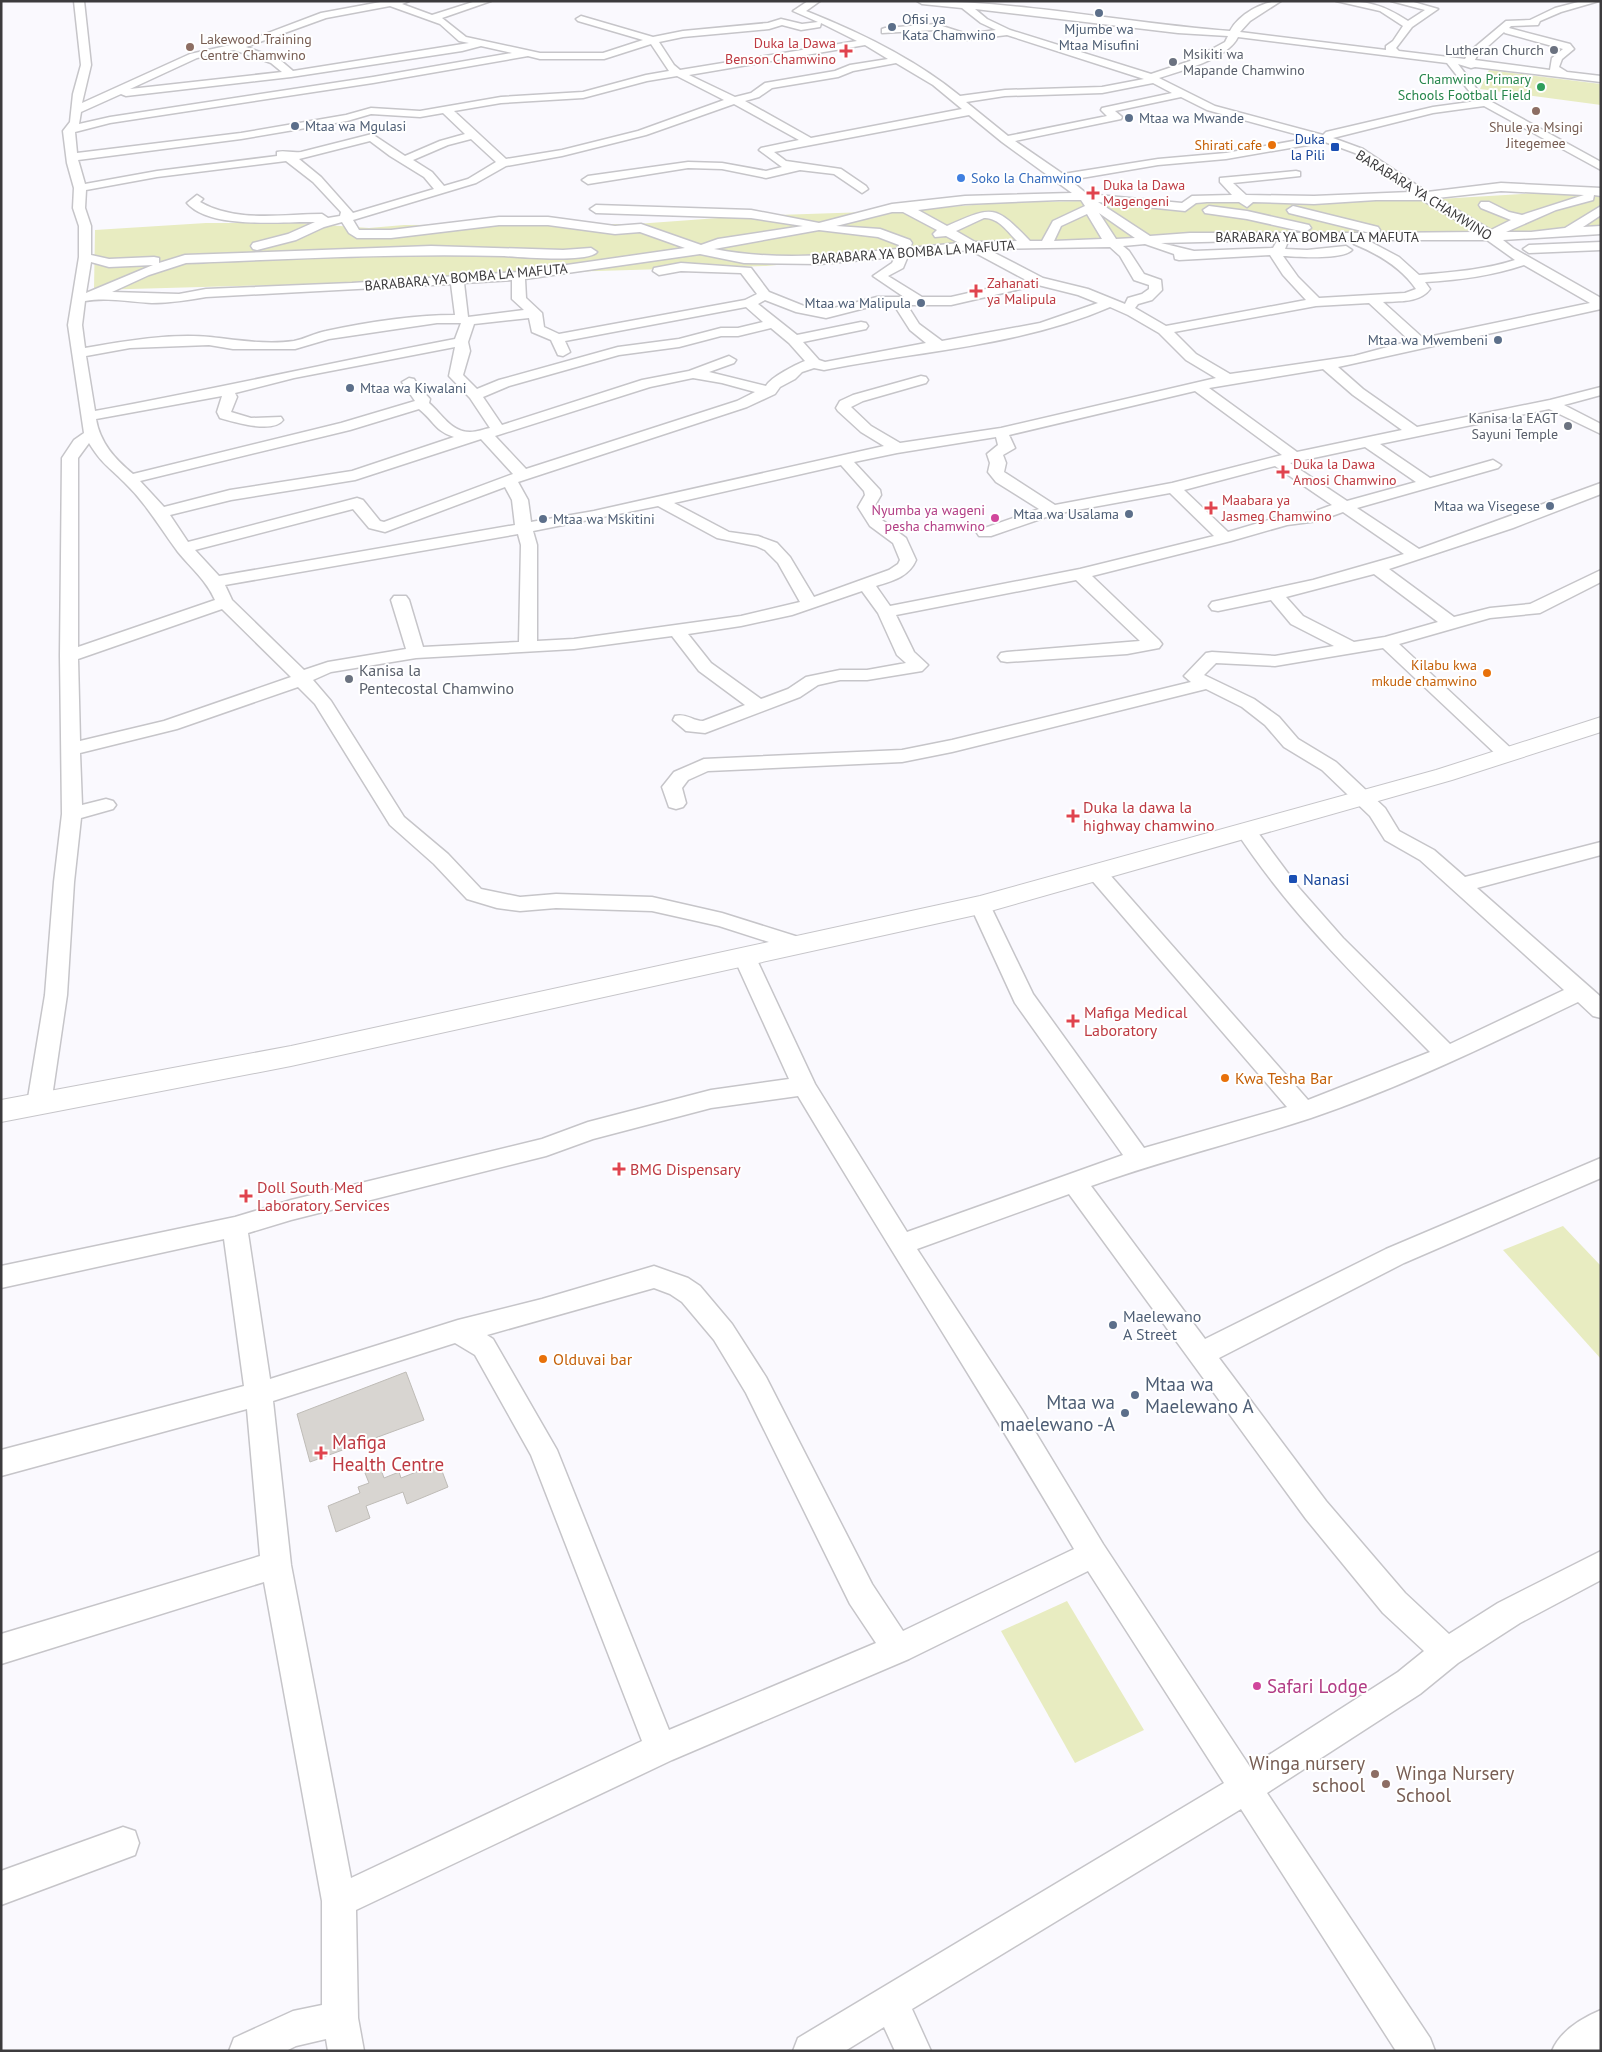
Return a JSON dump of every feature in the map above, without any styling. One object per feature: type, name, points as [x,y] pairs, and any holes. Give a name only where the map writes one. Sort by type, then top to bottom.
[{"type":"highway","points":[[1,1111],[291,1056],[980,906],[1361,798],[1601,724]]},
{"type":"street","points":[[79,1],[86,65],[78,94],[77,110],[72,129],[69,131],[72,157],[80,188],[80,208],[85,226],[87,297],[75,325],[91,425],[107,460],[130,479],[160,513],[184,548],[215,582],[225,602],[304,679],[309,689],[322,701],[397,821],[441,859],[474,894],[497,902],[520,904],[556,901],[652,904],[722,920],[800,945]]},
{"type":"street","points":[[77,110],[111,96],[151,74],[194,56],[235,47],[303,22],[336,13],[404,1]]},
{"type":"street","points":[[433,18],[486,1]]},
{"type":"street","points":[[815,1],[798,11],[831,24],[867,42],[937,83],[1006,140],[1061,178],[1088,202],[1148,241],[1162,248],[1193,255]]},
{"type":"street","points":[[922,1],[964,4],[1178,30],[1235,34],[1471,65],[1601,79]]},
{"type":"street","points":[[964,4],[981,1]]},
{"type":"street","points":[[956,100],[1004,93],[1102,90],[1154,78],[1194,63],[1229,44],[1236,29],[1244,21],[1276,1]]},
{"type":"street","points":[[1341,1],[1372,6],[1412,22]]},
{"type":"street","points":[[1396,1],[1433,9],[1412,22],[1397,43],[1390,48],[1396,54]]},
{"type":"street","points":[[1471,65],[1470,59],[1473,54],[1509,23],[1535,23],[1535,20],[1558,10],[1594,1]]},
{"type":"street","points":[[392,4],[443,22],[463,39],[526,54]]},
{"type":"street","name":"BARABARA YA CHAMWINO","points":[[964,4],[984,21],[1006,32],[1154,78],[1211,108],[1326,139],[1359,151],[1425,196],[1468,221],[1507,249]]},
{"type":"street","points":[[1058,15],[1072,4]]},
{"type":"street","points":[[336,13],[352,22]]},
{"type":"street","points":[[581,19],[653,40],[674,70]]},
{"type":"street","points":[[604,56],[653,40],[682,34],[769,26],[781,22],[801,27],[831,24]]},
{"type":"street","points":[[885,31],[936,27],[966,37],[1006,32]]},
{"type":"street","points":[[1499,30],[1566,46],[1570,49],[1557,58],[1554,68],[1566,76]]},
{"type":"street","points":[[72,157],[256,133],[346,118],[371,111],[420,114],[501,100],[583,95],[674,70],[867,42]]},
{"type":"street","points":[[111,96],[291,74],[462,48],[481,43]]},
{"type":"street","points":[[235,47],[275,61],[291,74]]},
{"type":"street","points":[[72,129],[110,120],[374,80],[469,62],[526,54],[604,56],[628,62]]},
{"type":"street","points":[[87,297],[144,272],[186,259],[292,237],[311,227],[472,181],[503,163],[562,153],[642,133],[735,100],[755,95],[769,85],[838,74],[850,68],[898,60]]},
{"type":"street","points":[[1451,62],[1475,94],[1486,103],[1601,167]]},
{"type":"street","points":[[656,66],[674,70],[714,92],[735,100],[808,141]]},
{"type":"street","points":[[1006,140],[1117,117],[1106,110],[1182,94]]},
{"type":"street","points":[[1061,178],[1158,162],[1226,156],[1264,148],[1326,139],[1330,134],[1433,110],[1486,103]]},
{"type":"street","points":[[446,110],[503,163]]},
{"type":"street","points":[[862,189],[837,171],[783,164],[765,150],[970,110]]},
{"type":"street","points":[[346,118],[438,184],[440,189]]},
{"type":"street","points":[[256,133],[278,152],[301,165],[324,187],[347,212],[346,218],[360,236],[413,261]]},
{"type":"street","points":[[404,160],[444,143],[474,135]]},
{"type":"street","points":[[80,188],[158,174],[257,163],[372,137]]},
{"type":"street","points":[[562,153],[572,168],[588,180],[597,200]]},
{"type":"street","points":[[588,180],[688,165],[722,166],[766,175],[796,167]]},
{"type":"street","points":[[1246,206],[1224,180],[1296,174]]},
{"type":"street","points":[[1542,188],[1551,195],[1555,206]]},
{"type":"street","points":[[333,253],[360,236],[391,234],[437,227],[516,221],[548,221],[615,230],[641,228],[700,250],[718,243],[819,227],[892,208],[998,197],[1185,207],[1206,210],[1336,200],[1425,196],[1490,189],[1542,188],[1599,195]]},
{"type":"street","points":[[1468,221],[1476,216],[1485,205],[1490,189]]},
{"type":"street","points":[[1490,236],[1520,220],[1555,206],[1599,195]]},
{"type":"street","points":[[1386,210],[1403,198],[1412,196]]},
{"type":"street","points":[[919,301],[879,276],[898,265],[908,247],[990,215],[998,197]]},
{"type":"street","points":[[1047,244],[1050,232],[1056,222],[1088,202],[1155,208],[1185,207],[1192,200],[1206,198],[1246,206],[1381,250],[1417,279],[1423,289],[1420,293],[1405,297],[1316,302],[1164,330]]},
{"type":"street","points":[[197,199],[193,203],[217,216],[346,218]]},
{"type":"street","points":[[597,200],[776,217],[819,227],[875,226],[906,217],[926,218]]},
{"type":"street","points":[[563,234],[582,226],[597,200]]},
{"type":"street","points":[[965,200],[990,215],[1027,244]]},
{"type":"street","points":[[1336,200],[1335,214],[1358,242]]},
{"type":"street","points":[[1088,202],[1095,220],[1113,243],[1125,254],[1139,276],[1156,283],[1155,290],[1147,297],[1133,302],[1128,310]]},
{"type":"street","points":[[1246,206],[1270,205],[1338,219],[1360,226],[1417,237],[1475,243],[1529,255]]},
{"type":"street","points":[[1485,205],[1520,220]]},
{"type":"street","points":[[906,208],[1038,281],[1083,292],[1128,310],[1164,330],[1191,357],[1228,379]]},
{"type":"street","points":[[1155,208],[1283,233],[1286,238],[1276,254]]},
{"type":"street","points":[[1548,249],[1568,231],[1601,210]]},
{"type":"street","points":[[709,212],[723,233],[718,243]]},
{"type":"street","points":[[866,214],[875,226],[908,247]]},
{"type":"street","points":[[1358,242],[1360,226],[1371,217]]},
{"type":"street","points":[[252,218],[292,237],[327,246],[333,253]]},
{"type":"street","points":[[1520,220],[1516,228],[1531,236]]},
{"type":"street","points":[[516,221],[526,241],[563,254],[655,253]]},
{"type":"street","points":[[746,271],[779,272],[807,266],[863,238],[875,226]]},
{"type":"street","name":"BARABARA YA BOMBA LA MAFUTA","points":[[87,297],[179,298],[206,293],[518,276],[655,253],[700,250],[728,263],[744,259],[820,260],[908,247],[978,249],[1027,244],[1113,243],[1190,237],[1286,238],[1358,242],[1417,237],[1531,236],[1568,231],[1601,230]]},
{"type":"street","points":[[1531,236],[1519,241],[1529,255],[1601,304]]},
{"type":"street","points":[[1381,250],[1417,237]]},
{"type":"street","points":[[85,257],[109,263],[126,264],[186,259],[393,251],[548,241]]},
{"type":"street","points":[[1156,257],[1266,251],[1276,254],[1307,254],[1358,242]]},
{"type":"street","points":[[978,249],[999,253],[1085,243]]},
{"type":"street","points":[[1417,279],[1467,275],[1500,269],[1529,255],[1548,249],[1601,246]]},
{"type":"street","points":[[1276,254],[1279,262],[1301,286],[1304,293],[1316,302]]},
{"type":"street","points":[[568,269],[590,272],[645,272],[728,263],[746,271],[754,279],[764,295],[801,308],[826,314],[834,310],[877,301],[951,301],[1038,281]]},
{"type":"street","points":[[429,272],[451,280],[465,320],[461,342],[463,351],[456,376],[475,395],[484,434],[516,477],[520,513],[530,545],[527,573],[528,647]]},
{"type":"street","points":[[518,276],[518,299],[535,313],[537,329],[557,338],[749,303],[764,295]]},
{"type":"street","points":[[1372,299],[1420,343]]},
{"type":"street","points":[[899,301],[904,316],[931,341],[940,345]]},
{"type":"street","points":[[749,303],[794,340],[814,363],[824,366],[940,345],[1017,334],[1093,310],[1109,303]]},
{"type":"street","points":[[215,582],[662,502],[745,481],[845,461],[897,448],[1001,432],[1228,379],[1354,360],[1420,343],[1601,304]]},
{"type":"street","points":[[79,353],[130,344],[209,341],[233,346],[295,345],[327,335],[437,318],[465,320],[535,313]]},
{"type":"street","points":[[475,395],[504,383],[618,351],[679,343],[721,332],[738,332],[774,324]]},
{"type":"street","points":[[794,340],[862,326]]},
{"type":"street","points":[[557,338],[569,366]]},
{"type":"street","points":[[39,1104],[56,995],[64,882],[72,814],[69,656],[70,458],[91,425],[294,374],[461,342]]},
{"type":"street","points":[[294,374],[286,370],[287,360],[295,345]]},
{"type":"street","points":[[160,513],[230,495],[355,475],[647,383],[693,374],[730,360]]},
{"type":"street","points":[[184,548],[358,503],[375,525],[385,527],[516,477],[742,404],[770,390],[774,384],[790,376],[797,369],[814,363]]},
{"type":"street","points":[[1326,364],[1358,392],[1414,432]]},
{"type":"street","points":[[693,374],[725,379],[744,386],[770,390]]},
{"type":"street","points":[[897,448],[866,429],[843,408],[845,404],[879,391],[921,380]]},
{"type":"street","points":[[409,382],[411,388],[423,399],[421,404]]},
{"type":"street","points":[[1197,386],[1294,457]]},
{"type":"street","points":[[227,390],[230,397],[224,412],[225,415],[251,422],[276,420]]},
{"type":"street","points":[[985,533],[1052,510],[1173,488],[1277,460],[1551,404],[1601,391]]},
{"type":"street","points":[[421,404],[435,415],[445,429],[484,434]]},
{"type":"street","points":[[130,479],[345,427],[421,404]]},
{"type":"street","points":[[1551,404],[1601,430]]},
{"type":"street","points":[[1001,432],[1007,448],[1000,449],[996,454],[996,472],[1001,479],[1052,510]]},
{"type":"street","points":[[1366,441],[1428,483]]},
{"type":"street","points":[[1277,460],[1418,556]]},
{"type":"street","points":[[72,749],[170,725],[304,679],[313,672],[328,667],[416,653],[574,644],[677,631],[783,612],[895,574],[905,567],[908,560],[900,541],[876,523],[866,507],[873,495],[872,490],[845,461]]},
{"type":"street","points":[[886,612],[1080,574],[1225,538],[1286,520],[1312,518],[1346,506],[1493,465]]},
{"type":"street","points":[[1173,488],[1225,538]]},
{"type":"street","points":[[1218,606],[1276,596],[1378,569],[1601,488]]},
{"type":"street","points":[[662,502],[725,536],[764,541],[778,552],[786,562],[799,591],[810,603]]},
{"type":"street","points":[[1378,569],[1450,622]]},
{"type":"street","points":[[1008,657],[1127,649],[1153,644],[1080,574]]},
{"type":"street","points":[[1601,575],[1534,609],[1490,613],[1450,622],[1387,642],[1276,661],[1212,657],[1193,676],[1248,703],[1272,721],[1291,743],[1329,766],[1378,812],[1392,835],[1428,856],[1582,991],[1601,1010]]},
{"type":"street","points":[[682,720],[694,726],[705,727],[794,693],[812,681],[840,675],[867,675],[919,664],[906,655],[886,612],[866,584]]},
{"type":"street","points":[[1276,596],[1297,620],[1354,648]]},
{"type":"street","points":[[400,600],[416,653]]},
{"type":"street","points":[[69,656],[225,602]]},
{"type":"street","points":[[677,631],[705,667],[759,707]]},
{"type":"street","points":[[1387,642],[1507,754]]},
{"type":"street","points":[[676,803],[672,788],[681,776],[704,765],[902,756],[952,746],[1210,683]]},
{"type":"street","points":[[72,814],[106,805]]},
{"type":"street","points":[[1246,831],[1292,893],[1335,943],[1447,1055]]},
{"type":"street","points":[[1462,885],[1601,848]]},
{"type":"street","points":[[1096,872],[1304,1111]]},
{"type":"street","points":[[980,906],[1023,997],[1139,1158]]},
{"type":"street","points":[[745,958],[804,1086],[901,1244],[1012,1419],[1093,1554],[1417,2051]]},
{"type":"street","points":[[901,1244],[1139,1158],[1224,1136],[1304,1111],[1447,1055],[1582,991]]},
{"type":"street","points":[[1,1277],[234,1228],[291,1210],[546,1147],[588,1131],[711,1099],[804,1086]]},
{"type":"street","points":[[1202,1354],[1396,1256],[1601,1167]]},
{"type":"street","points":[[1073,1181],[1316,1510],[1360,1565],[1394,1603],[1447,1652]]},
{"type":"street","points":[[234,1228],[259,1394],[276,1565],[339,1902],[343,2034],[293,2029],[247,2051]]},
{"type":"street","points":[[1,1463],[259,1394],[458,1331],[542,1310],[654,1277],[679,1286],[691,1294],[723,1332],[756,1385],[861,1594],[898,1648]]},
{"type":"street","points":[[458,1331],[484,1347],[543,1450],[661,1749]]},
{"type":"street","points":[[339,1902],[661,1749],[898,1648],[1093,1554]]},
{"type":"street","points":[[1,1649],[276,1565]]},
{"type":"street","points":[[812,2051],[1246,1788],[1410,1683],[1447,1652],[1509,1613],[1601,1565]]},
{"type":"street","points":[[1,1888],[123,1843]]},
{"type":"street","points":[[891,2002],[913,2051]]},
{"type":"street","points":[[1570,2051],[1601,2028]]},
{"type":"green space","name":"Chamwino Primary Schools Football Field","points":[[1489,70],[1601,84],[1601,105],[1480,89]]},
{"type":"green space","points":[[1601,189],[1601,229],[1490,232],[1439,199]]},
{"type":"green space","points":[[1431,198],[1484,233],[984,246],[766,266],[531,273],[352,283],[94,290],[95,230],[206,223],[297,223],[369,228],[404,225],[636,224],[746,216],[898,211],[998,203],[1082,201],[1150,206],[1215,200]]},
{"type":"green space","points":[[1563,1226],[1601,1266],[1601,1359],[1503,1250]]},
{"type":"green space","points":[[1067,1601],[1144,1730],[1075,1763],[1001,1631]]},
{"type":"building","name":"Mafiga Health Centre","points":[[406,1372],[424,1420],[310,1462],[297,1414]]},
{"type":"building","points":[[439,1463],[448,1487],[407,1504],[403,1492],[366,1506],[370,1518],[336,1532],[328,1506],[360,1493],[358,1487],[369,1483],[365,1473],[380,1467],[384,1478],[399,1472],[401,1478]]},
{"type":"place","name":"Mjumbe wa Mtaa Misufini","points":[[1099,13]]},
{"type":"place","name":"Ofisi ya Kata Chamwino","points":[[892,27]]},
{"type":"place","name":"Lakewood Training Centre Chamwino","points":[[190,47]]},
{"type":"place","name":"Lutheran Church","points":[[1554,50]]},
{"type":"place","name":"Duka la Dawa Benson Chamwino","points":[[846,51]]},
{"type":"place","name":"Msikiti wa Mapande Chamwino","points":[[1173,62]]},
{"type":"place","name":"Chamwino Primary Schools Football Field","points":[[1541,87]]},
{"type":"place","name":"Shule ya Msingi Jitegemee","points":[[1536,111]]},
{"type":"place","name":"Mtaa wa Mwande","points":[[1129,118]]},
{"type":"place","name":"Mtaa wa Mgulasi","points":[[295,126]]},
{"type":"place","name":"Shirati cafe","points":[[1272,145]]},
{"type":"place","name":"Duka la Pili","points":[[1335,147]]},
{"type":"place","name":"Soko la Chamwino","points":[[961,178]]},
{"type":"place","name":"Duka la Dawa Magengeni","points":[[1093,193]]},
{"type":"place","name":"Zahanati ya Malipula","points":[[976,291]]},
{"type":"place","name":"Mtaa wa Malipula","points":[[921,303]]},
{"type":"place","name":"Mtaa wa Mwembeni","points":[[1498,340]]},
{"type":"place","name":"Mtaa wa Kiwalani","points":[[350,388]]},
{"type":"place","name":"Kanisa la EAGT Sayuni Temple","points":[[1568,426]]},
{"type":"place","name":"Duka la Dawa Amosi Chamwino","points":[[1283,472]]},
{"type":"place","name":"Mtaa wa Visegese","points":[[1550,506]]},
{"type":"place","name":"Maabara ya Jasmeg Chamwino","points":[[1211,508]]},
{"type":"place","name":"Mtaa wa Usalama","points":[[1129,514]]},
{"type":"place","name":"Nyumba ya wageni pesha chamwino","points":[[995,518]]},
{"type":"place","name":"Mtaa wa Mskitini","points":[[543,519]]},
{"type":"place","name":"Kilabu kwa mkude chamwino","points":[[1487,673]]},
{"type":"place","name":"Kanisa la Pentecostal Chamwino","points":[[349,679]]},
{"type":"place","name":"Duka la dawa la highway chamwino","points":[[1073,816]]},
{"type":"place","name":"Nanasi","points":[[1293,879]]},
{"type":"place","name":"Mafiga Medical Laboratory","points":[[1073,1021]]},
{"type":"place","name":"Kwa Tesha Bar","points":[[1225,1078]]},
{"type":"place","name":"BMG Dispensary","points":[[619,1169]]},
{"type":"place","name":"Doll South Med Laboratory Services","points":[[246,1196]]},
{"type":"place","name":"Maelewano A Street","points":[[1113,1325]]},
{"type":"place","name":"Olduvai bar","points":[[543,1359]]},
{"type":"place","name":"Mtaa wa Maelewano A","points":[[1135,1395]]},
{"type":"place","name":"Mtaa wa maelewano -A","points":[[1125,1413]]},
{"type":"place","name":"Mafiga Health Centre","points":[[321,1453]]},
{"type":"place","name":"Safari Lodge","points":[[1257,1686]]},
{"type":"place","name":"Winga nursery school","points":[[1375,1774]]},
{"type":"place","name":"Winga Nursery School","points":[[1386,1784]]}]
